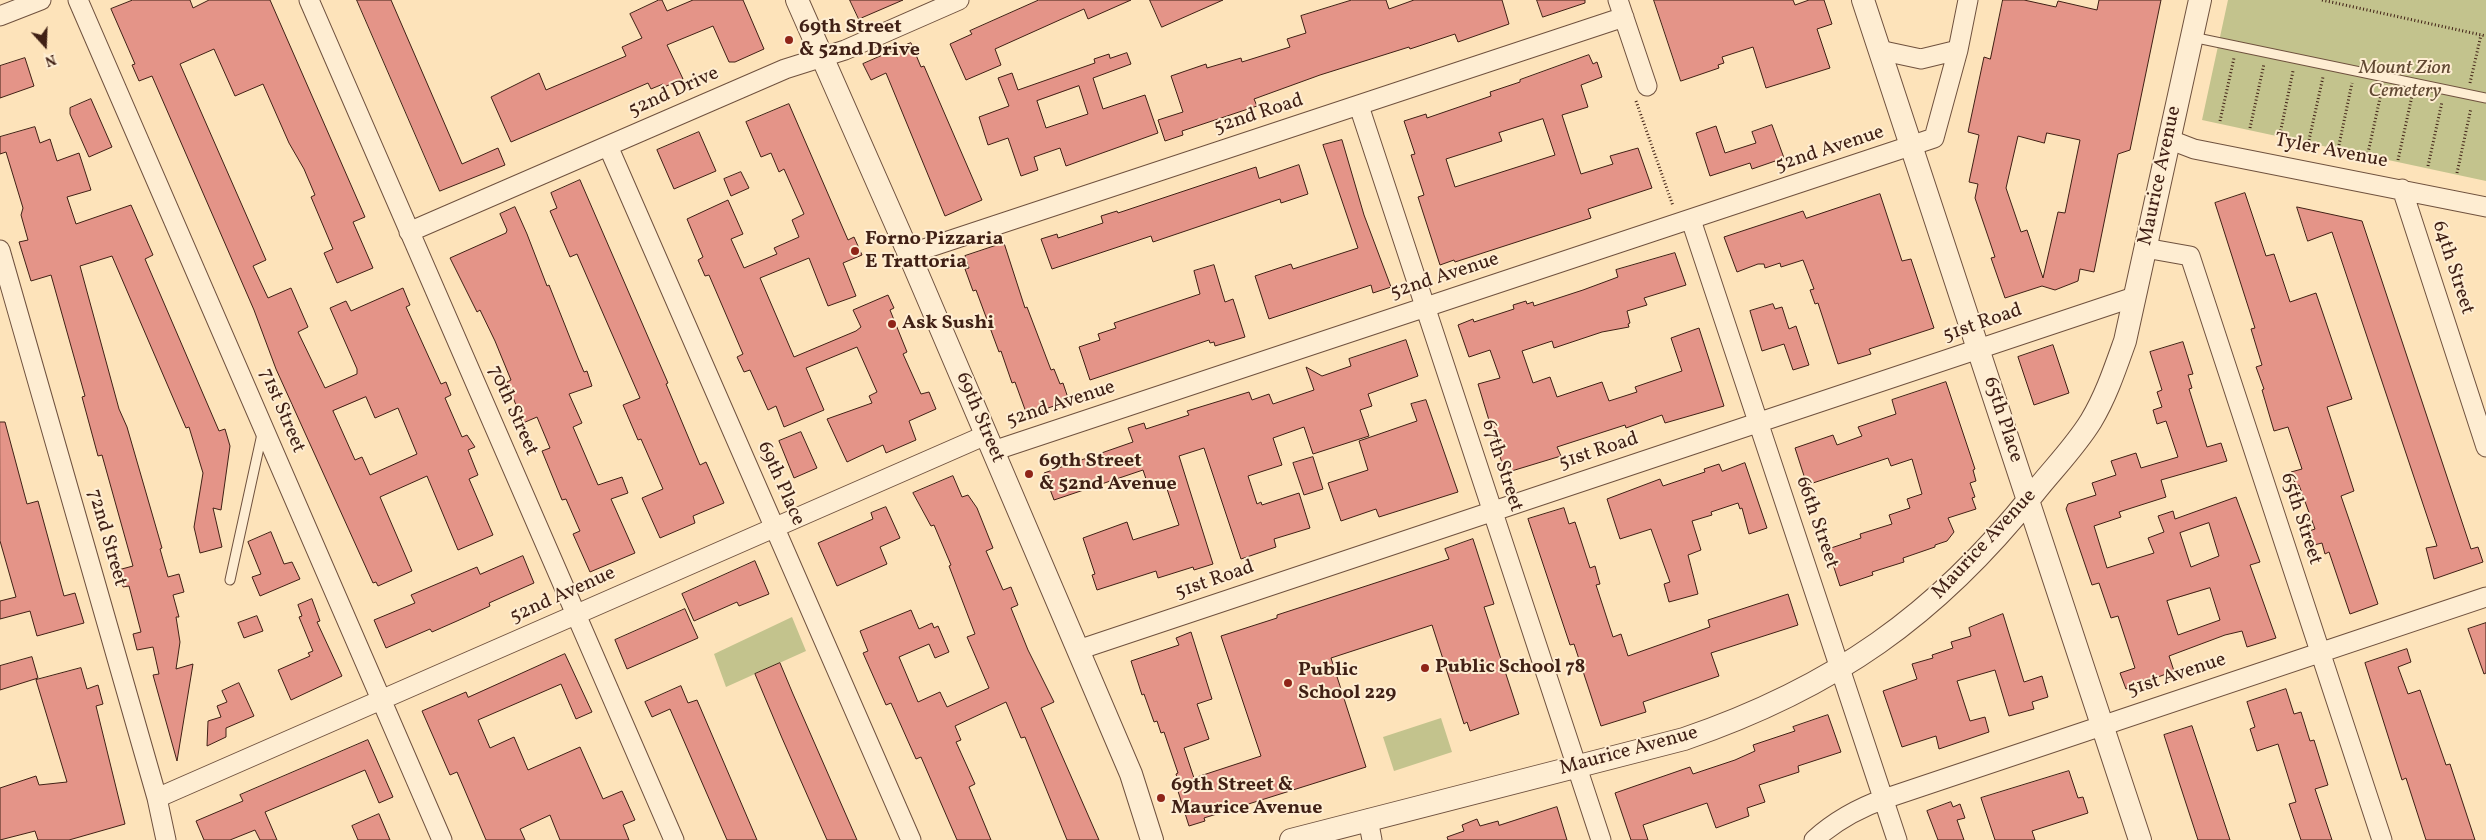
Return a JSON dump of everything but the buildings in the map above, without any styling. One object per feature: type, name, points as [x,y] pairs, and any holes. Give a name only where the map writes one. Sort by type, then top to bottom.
[{"type":"street","points":[[0,16],[41,0]]},
{"type":"street","name":"71st Street","points":[[78,0],[442,840]]},
{"type":"street","name":"70th Street","points":[[309,0],[674,840]]},
{"type":"street","name":"69th Street","points":[[797,0],[909,254],[1131,774],[1152,840]]},
{"type":"street","name":"52nd Drive","points":[[409,232],[785,69],[852,48],[959,0]]},
{"type":"street","name":"65th Place","points":[[1863,0],[2140,840]]},
{"type":"street","points":[[1879,50],[1921,59],[1958,50],[1968,0]]},
{"type":"street","name":"Maurice Avenue","points":[[1291,840],[1370,829],[1577,767],[1684,739],[1730,724],[1776,703],[1841,668],[1906,624],[1942,594],[1976,561],[2091,421],[2111,381],[2125,341],[2200,0]]},
{"type":"street","points":[[1621,9],[1640,90]]},
{"type":"street","name":"52nd Road","points":[[909,254],[1359,106],[1621,9]]},
{"type":"street","name":"52nd Avenue","points":[[157,798],[576,615],[774,526],[990,443],[1426,308],[1934,138],[1958,50]]},
{"type":"street","name":"67th Street","points":[[1359,106],[1601,840]]},
{"type":"street","name":"Tyler Avenue","points":[[2168,139],[2194,149],[2486,207]]},
{"type":"street","name":"69th Place","points":[[608,146],[911,840]]},
{"type":"street","name":"64th Street","points":[[2402,189],[2486,447]]},
{"type":"street","name":"66th Street","points":[[1691,220],[1897,840]]},
{"type":"street","name":"65th Street","points":[[2145,248],[2190,256],[2382,840]]},
{"type":"street","name":"72nd Street","points":[[0,250],[157,798],[166,840]]},
{"type":"street","name":"51st Road","points":[[1078,650],[2134,297]]},
{"type":"street","name":"51st Avenue","points":[[1814,840],[1832,824],[1853,811],[1884,799],[2486,597]]},
{"type":"lane","points":[[2192,37],[2486,98]]},
{"type":"lane","points":[[230,580],[264,426]]},
{"type":"path","points":[[2322,0],[2486,36]]},
{"type":"path","points":[[2457,173],[2480,35]]},
{"type":"path","points":[[2220,121],[2237,45]]},
{"type":"path","points":[[2250,128],[2267,52]]},
{"type":"path","points":[[2280,134],[2296,58]]},
{"type":"path","points":[[2309,140],[2326,64]]},
{"type":"path","points":[[2339,145],[2355,70]]},
{"type":"path","points":[[2368,153],[2385,76]]},
{"type":"path","points":[[2398,160],[2414,83]]},
{"type":"path","points":[[2428,166],[2444,89]]},
{"type":"path","points":[[1640,90],[1671,201]]},
{"type":"green space","name":"Mount Zion Cemetery","points":[[2228,0],[2486,0],[2486,181],[2202,120]]},
{"type":"green space","points":[[792,617],[806,651],[726,687],[714,654]]},
{"type":"green space","points":[[1441,718],[1452,752],[1394,771],[1383,737]]},
{"type":"place","name":"69th Street & 52nd Drive","points":[[789,40]]},
{"type":"place","name":"Forno Pizzaria E Trattoria","points":[[855,251]]},
{"type":"place","name":"Ask Sushi","points":[[892,324]]},
{"type":"place","name":"69th Street & 52nd Avenue","points":[[1029,474]]},
{"type":"place","name":"Public School 78","points":[[1425,668]]},
{"type":"place","name":"Public School 229","points":[[1288,683]]},
{"type":"place","name":"69th Street & Maurice Avenue","points":[[1161,798]]}]
